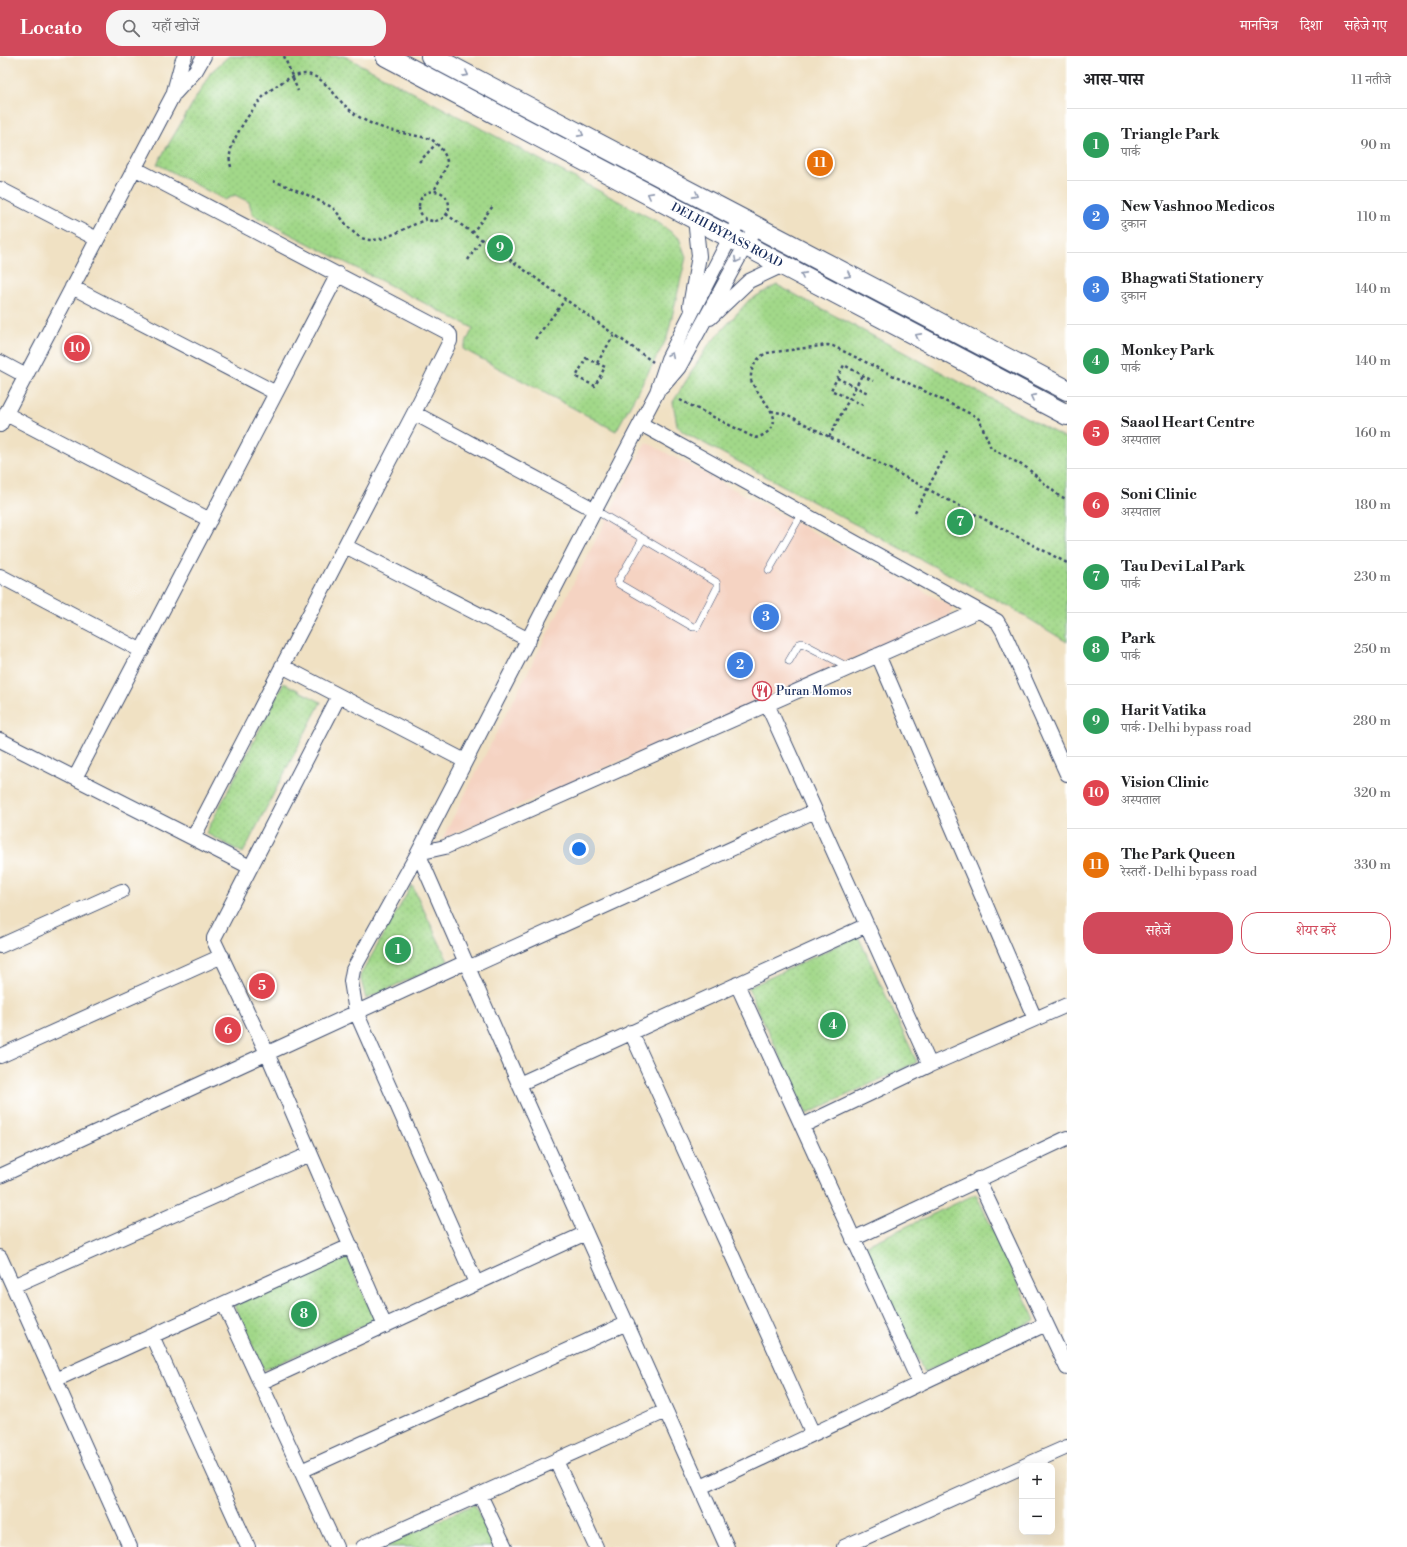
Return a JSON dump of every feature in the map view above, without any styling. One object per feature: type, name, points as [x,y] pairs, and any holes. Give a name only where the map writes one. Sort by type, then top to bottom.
[{"type":"main road","name":"DELHI BYPASS ROAD","points":[[386,56],[1067,415]]},
{"type":"main road","name":"DELHI BYPASS ROAD","points":[[431,56],[1067,390]]},
{"type":"street","points":[[196,70],[204,56]]},
{"type":"street","points":[[173,95],[210,56]]},
{"type":"street","points":[[183,58],[173,95],[3,420],[210,520]]},
{"type":"street","points":[[134,168],[338,274],[447,332],[450,336],[450,340],[414,413],[192,838]]},
{"type":"street","points":[[0,189],[97,239]]},
{"type":"street","points":[[687,322],[699,256],[695,219]]},
{"type":"street","points":[[657,392],[679,367],[700,328],[738,241],[748,222]]},
{"type":"street","points":[[476,1283],[356,1012],[351,980],[353,970],[418,853],[657,392],[668,360],[687,322],[738,241]]},
{"type":"street","points":[[700,328],[749,281],[783,265]]},
{"type":"street","points":[[76,778],[338,274]]},
{"type":"street","points":[[72,287],[276,393]]},
{"type":"street","points":[[0,362],[26,376]]},
{"type":"street","points":[[414,413],[595,510]]},
{"type":"street","points":[[640,424],[997,621],[1004,631],[1067,774]]},
{"type":"street","points":[[345,546],[529,640]]},
{"type":"street","points":[[0,576],[142,650]]},
{"type":"street","points":[[418,853],[445,847],[978,611]]},
{"type":"street","points":[[878,655],[1035,1019]]},
{"type":"street","points":[[282,666],[465,761]]},
{"type":"street","points":[[339,696],[215,934],[214,941],[267,1054],[385,1326]]},
{"type":"street","points":[[767,704],[930,1065]]},
{"type":"street","points":[[0,740],[250,867]]},
{"type":"street","points":[[0,1176],[356,1012],[467,965],[815,811]]},
{"type":"street","points":[[418,853],[519,1084],[728,1547]]},
{"type":"street","points":[[0,946],[122,891]]},
{"type":"street","points":[[519,1084],[866,925]]},
{"type":"street","points":[[0,1056],[222,956]]},
{"type":"street","points":[[737,984],[920,1384]]},
{"type":"street","points":[[802,1126],[930,1065],[1067,1006]]},
{"type":"street","points":[[632,1032],[814,1434]]},
{"type":"street","points":[[853,1239],[1067,1138]]},
{"type":"street","points":[[13,1286],[310,1154]]},
{"type":"street","points":[[978,1180],[1067,1368]]},
{"type":"street","points":[[260,1383],[586,1233]]},
{"type":"street","points":[[55,1380],[350,1246]]},
{"type":"street","points":[[0,1257],[130,1547]]},
{"type":"street","points":[[224,1304],[336,1547]]},
{"type":"street","points":[[301,1471],[627,1323]]},
{"type":"street","points":[[700,1487],[1046,1324]]},
{"type":"street","points":[[152,1336],[248,1547]]},
{"type":"street","points":[[363,1547],[666,1411]]},
{"type":"street","points":[[1030,1463],[1067,1447]]},
{"type":"street","points":[[556,1461],[596,1547]]},
{"type":"street","points":[[844,1547],[1019,1468]]},
{"type":"street","points":[[480,1494],[505,1547]]},
{"type":"lane","points":[[595,510],[643,539],[717,584],[717,588],[697,627],[693,627],[619,584],[618,581],[643,539]]},
{"type":"lane","points":[[769,570],[802,513]]},
{"type":"lane","points":[[789,661],[799,644],[802,643],[850,668]]},
{"type":"path","points":[[284,56],[298,91]]},
{"type":"path","points":[[231,167],[230,154],[238,132],[263,96],[292,77],[299,74],[305,74],[316,77],[349,110],[374,125],[431,139],[447,160],[447,165],[434,191]]},
{"type":"path","points":[[419,162],[436,144]]},
{"type":"path","points":[[272,181],[295,189],[333,208],[347,226],[367,239],[375,240],[428,219],[438,220],[446,214],[448,206],[446,197],[439,192],[434,191],[425,194],[419,202],[420,212],[428,219]]},
{"type":"path","points":[[472,233],[493,206]]},
{"type":"path","points":[[446,214],[664,370]]},
{"type":"path","points":[[468,260],[481,240]]},
{"type":"path","points":[[535,339],[565,300]]},
{"type":"path","points":[[597,363],[614,335]]},
{"type":"path","points":[[680,400],[755,438],[762,436],[767,434],[774,421],[773,414],[750,378],[758,358],[767,353],[828,345],[833,346],[975,416],[979,419],[991,448],[1027,468],[1059,496],[1067,499]]},
{"type":"path","points":[[586,358],[597,363],[605,367],[595,386],[576,377],[586,358]]},
{"type":"path","points":[[863,405],[831,390],[844,365],[873,381]]},
{"type":"path","points":[[829,437],[862,375]]},
{"type":"path","points":[[837,378],[868,393]]},
{"type":"path","points":[[771,411],[781,412],[788,415],[1067,563]]},
{"type":"path","points":[[915,512],[947,452]]},
{"type":"shaded area","points":[[646,442],[953,607],[948,617],[442,839]]},
{"type":"green space","points":[[229,56],[344,56],[656,221],[679,238],[686,257],[667,338],[616,431],[463,349],[473,328],[253,215],[249,202],[235,195],[225,200],[157,164],[211,72]]},
{"type":"green space","points":[[777,285],[1067,439],[1067,642],[1008,606],[683,432],[677,425],[673,402],[707,347],[749,300]]},
{"type":"green space","points":[[284,683],[321,702],[243,853],[206,833]]},
{"type":"green space","points":[[412,885],[448,961],[366,999],[360,976]]},
{"type":"green space","points":[[858,936],[917,1062],[807,1114],[748,988]]},
{"type":"green space","points":[[976,1194],[1035,1320],[924,1372],[865,1246]]},
{"type":"green space","points":[[346,1254],[375,1320],[264,1370],[234,1305]]},
{"type":"green space","points":[[474,1504],[494,1547],[384,1547]]},
{"type":"place","name":"The Park Queen","points":[[820,163]]},
{"type":"place","name":"Harit Vatika","points":[[500,248]]},
{"type":"place","name":"Vision Clinic","points":[[77,348]]},
{"type":"place","name":"Tau Devi Lal Park","points":[[960,522]]},
{"type":"place","name":"Bhagwati Stationery","points":[[766,617]]},
{"type":"place","name":"New Vashnoo Medicos","points":[[740,665]]},
{"type":"place","name":"Puran Momos","points":[[762,691]]},
{"type":"place","name":"Triangle Park","points":[[398,950]]},
{"type":"place","name":"Saaol Heart Centre","points":[[262,986]]},
{"type":"place","name":"Monkey Park","points":[[833,1025]]},
{"type":"place","name":"Soni Clinic","points":[[228,1030]]},
{"type":"place","name":"Park","points":[[304,1314]]}]
